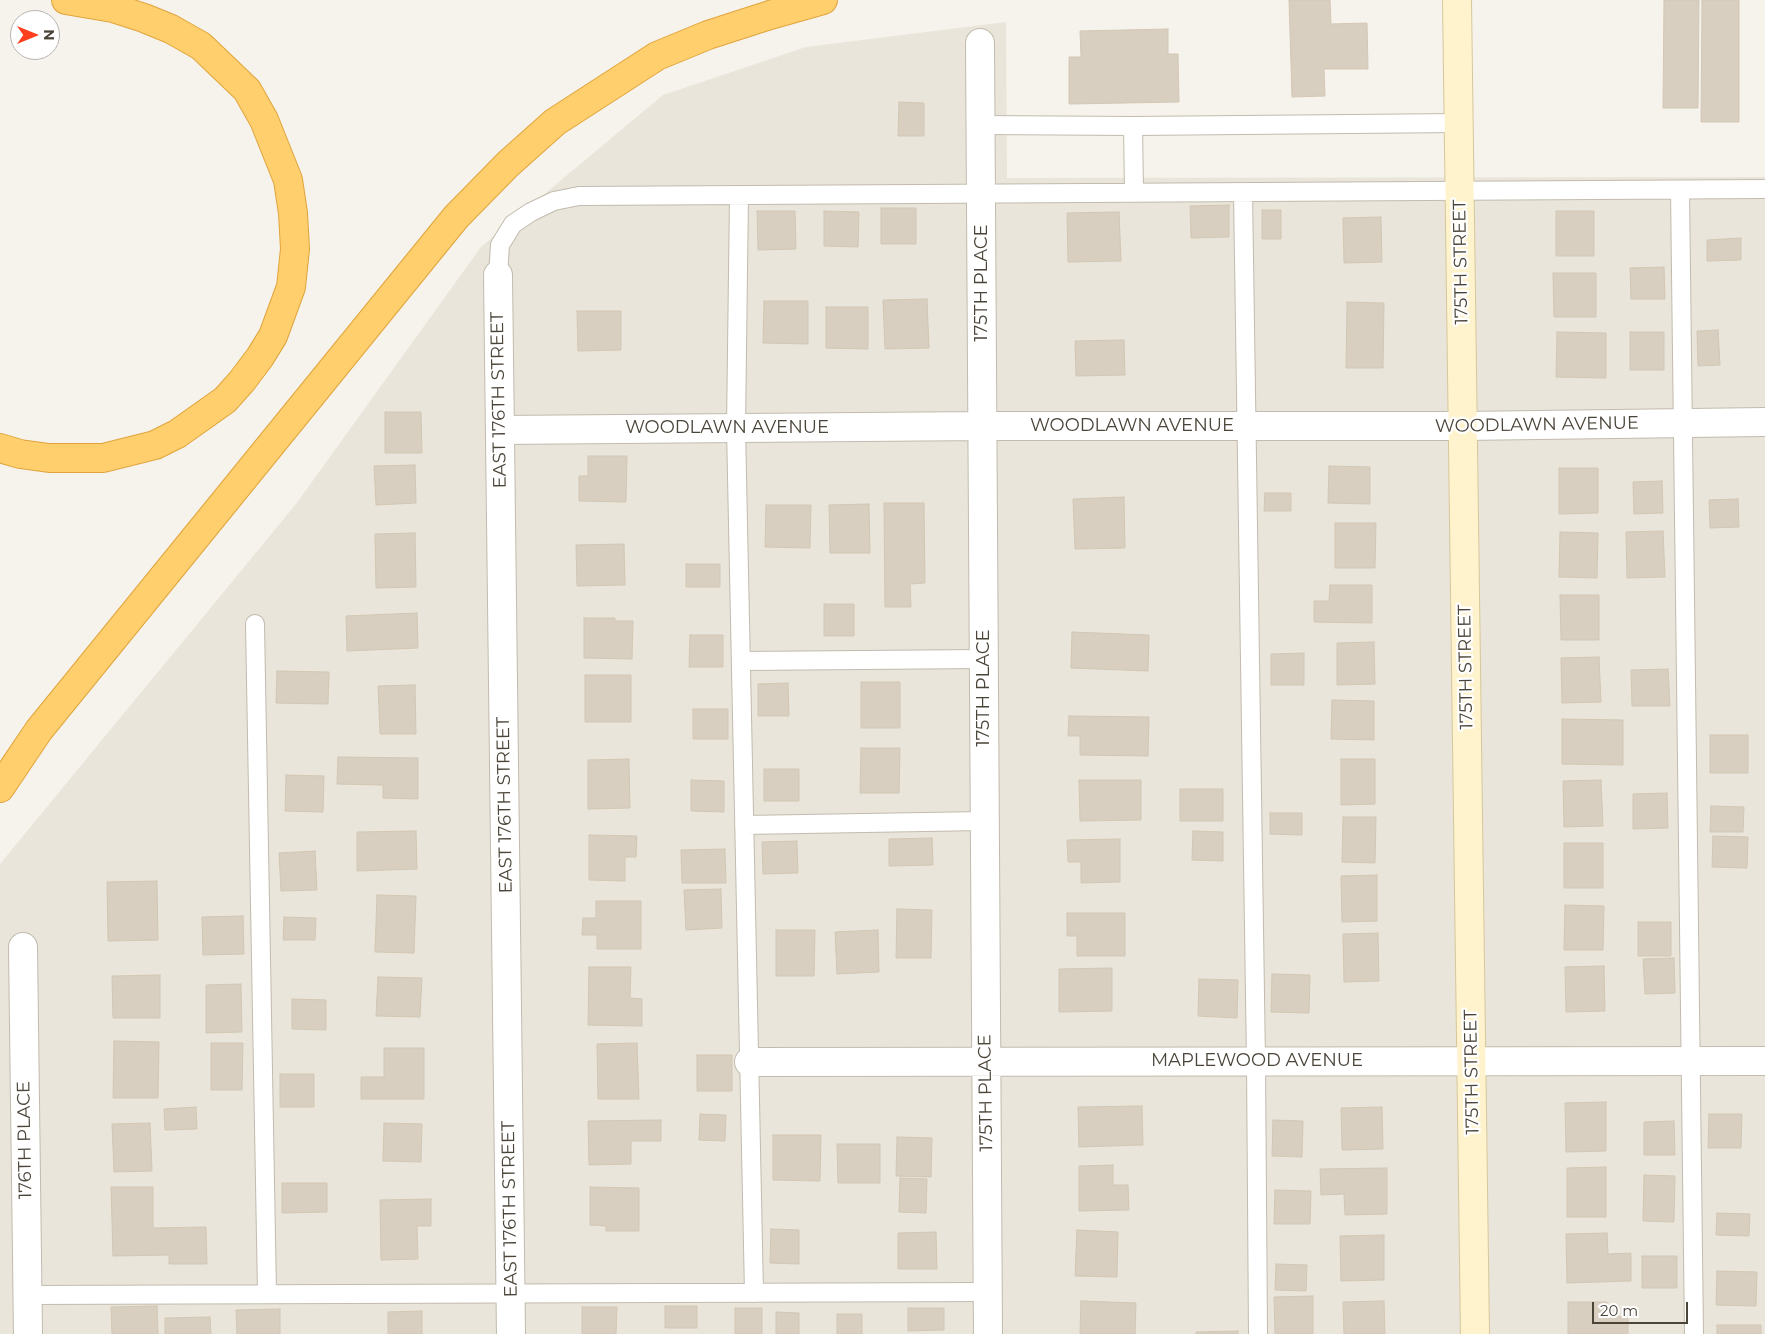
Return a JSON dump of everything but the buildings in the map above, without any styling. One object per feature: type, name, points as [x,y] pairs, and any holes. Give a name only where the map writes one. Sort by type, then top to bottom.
[{"type":"highway","points":[[0,448],[20,454],[49,458],[103,458],[155,445],[177,434],[225,400],[242,381],[273,336],[291,287],[295,250],[293,213],[288,180],[264,120],[247,90],[201,46],[171,29],[113,8],[66,0]]},
{"type":"highway","points":[[0,788],[39,730],[449,224],[508,164],[555,122],[657,56],[708,35],[823,0]]},
{"type":"street","name":"175TH STREET","points":[[1457,0],[1475,1334]]},
{"type":"street","name":"175TH PLACE","points":[[980,43],[988,1334]]},
{"type":"street","name":"EAST 176TH STREET","points":[[498,275],[512,1334]]},
{"type":"street","name":"WOODLAWN AVENUE","points":[[500,430],[983,426],[1463,426],[1765,422]]},
{"type":"street","name":"176TH PLACE","points":[[23,947],[28,1334]]},
{"type":"street","name":"MAPLEWOOD AVENUE","points":[[749,1062],[1765,1061]]},
{"type":"lane","points":[[981,125],[1133,126],[1459,123]]},
{"type":"lane","points":[[1133,126],[1134,192]]},
{"type":"lane","points":[[498,275],[500,245],[513,224],[531,212],[554,201],[579,196],[1765,189]]},
{"type":"lane","points":[[1680,190],[1694,1334]]},
{"type":"lane","points":[[1243,192],[1256,1062],[1258,1334]]},
{"type":"lane","points":[[739,195],[736,428],[754,1293]]},
{"type":"lane","points":[[255,624],[267,1294]]},
{"type":"lane","points":[[741,661],[984,659]]},
{"type":"lane","points":[[744,825],[984,821]]},
{"type":"lane","points":[[27,1295],[988,1292]]},
{"type":"shaded area","points":[[1006,22],[1007,178],[1765,177],[1765,1334],[0,1334],[0,864],[296,504],[481,247],[663,95],[806,47]]}]
